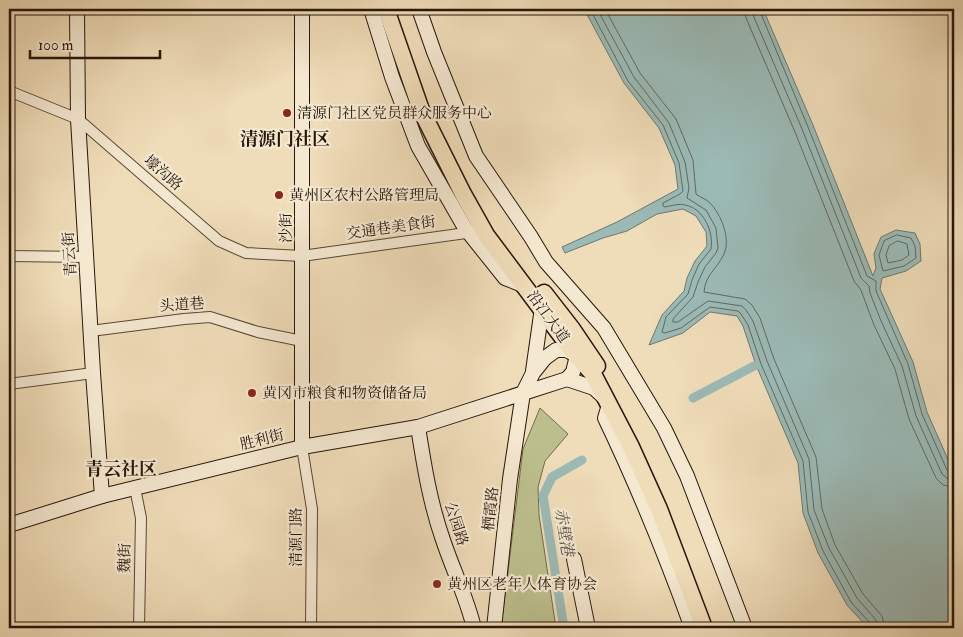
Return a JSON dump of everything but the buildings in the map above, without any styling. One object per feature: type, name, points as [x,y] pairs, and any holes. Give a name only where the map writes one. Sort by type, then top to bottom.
[{"type":"main road","name":"沿江大道","points":[[386,9],[421,110],[476,231],[525,286],[575,354],[593,374],[631,447],[659,509],[704,628]]},
{"type":"main road","name":"沿江大道","points":[[396,9],[435,121],[461,176],[491,224],[572,329],[594,361],[650,472],[675,528],[714,628]]},
{"type":"street","name":"青云街","points":[[77,9],[78,119],[102,496]]},
{"type":"street","name":"沙街","points":[[302,9],[302,447]]},
{"type":"street","points":[[371,9],[392,77],[418,146],[476,231]]},
{"type":"street","points":[[420,9],[434,52],[476,156],[546,262],[604,328],[664,428],[687,476],[745,628]]},
{"type":"street","name":"壕沟路","points":[[9,91],[78,119],[219,241],[246,253],[302,256]]},
{"type":"street","name":"交通巷美食街","points":[[302,256],[476,231]]},
{"type":"street","points":[[9,256],[86,257]]},
{"type":"street","points":[[533,373],[542,308]]},
{"type":"street","name":"头道巷","points":[[91,331],[184,319],[210,318],[258,332],[302,341]]},
{"type":"street","points":[[533,373],[545,358],[556,350],[566,350],[594,361]]},
{"type":"street","points":[[575,354],[576,360],[573,372],[567,379],[594,388],[607,402],[605,418],[636,485],[668,562],[692,628]]},
{"type":"street","points":[[9,384],[93,373]]},
{"type":"street","name":"栖霞路","points":[[494,628],[510,478],[524,393],[533,373]]},
{"type":"street","name":"胜利街","points":[[9,525],[102,496],[302,447],[418,427],[567,379]]},
{"type":"street","name":"公园路","points":[[418,427],[426,480],[442,539],[469,608],[474,628]]},
{"type":"street","name":"清源门路","points":[[302,447],[312,509],[311,628]]},
{"type":"street","name":"魏街","points":[[135,488],[141,518],[139,628]]},
{"type":"street","points":[[574,559],[588,628]]},
{"type":"green space","points":[[540,408],[568,434],[545,461],[538,487],[539,515],[556,628],[501,628],[523,449]]},
{"type":"water","points":[[584,9],[763,9],[813,125],[873,276],[876,268],[874,254],[881,237],[896,230],[915,233],[920,244],[921,261],[906,271],[882,278],[880,289],[913,362],[927,412],[954,473],[954,628],[868,628],[847,605],[818,553],[803,513],[798,463],[756,365],[743,326],[737,316],[710,312],[683,333],[649,345],[662,315],[684,291],[687,278],[695,261],[707,246],[706,232],[696,216],[683,209],[657,214],[627,231],[565,253],[562,247],[617,222],[678,189],[675,165],[659,128],[624,83]]},
{"type":"waterway","points":[[693,398],[756,365]]},
{"type":"waterway","name":"赤壁港","points":[[564,628],[543,496],[552,477],[582,460]]},
{"type":"place","name":"清源门社区党员群众服务中心","points":[[287,113]]},
{"type":"place","name":"黄州区农村公路管理局","points":[[279,195]]},
{"type":"place","name":"黄冈市粮食和物资储备局","points":[[252,393]]},
{"type":"place","name":"黄州区老年人体育协会","points":[[437,584]]},
{"type":"district","name":"清源门社区","points":[[285,139]]},
{"type":"district","name":"青云社区","points":[[121,469]]}]
